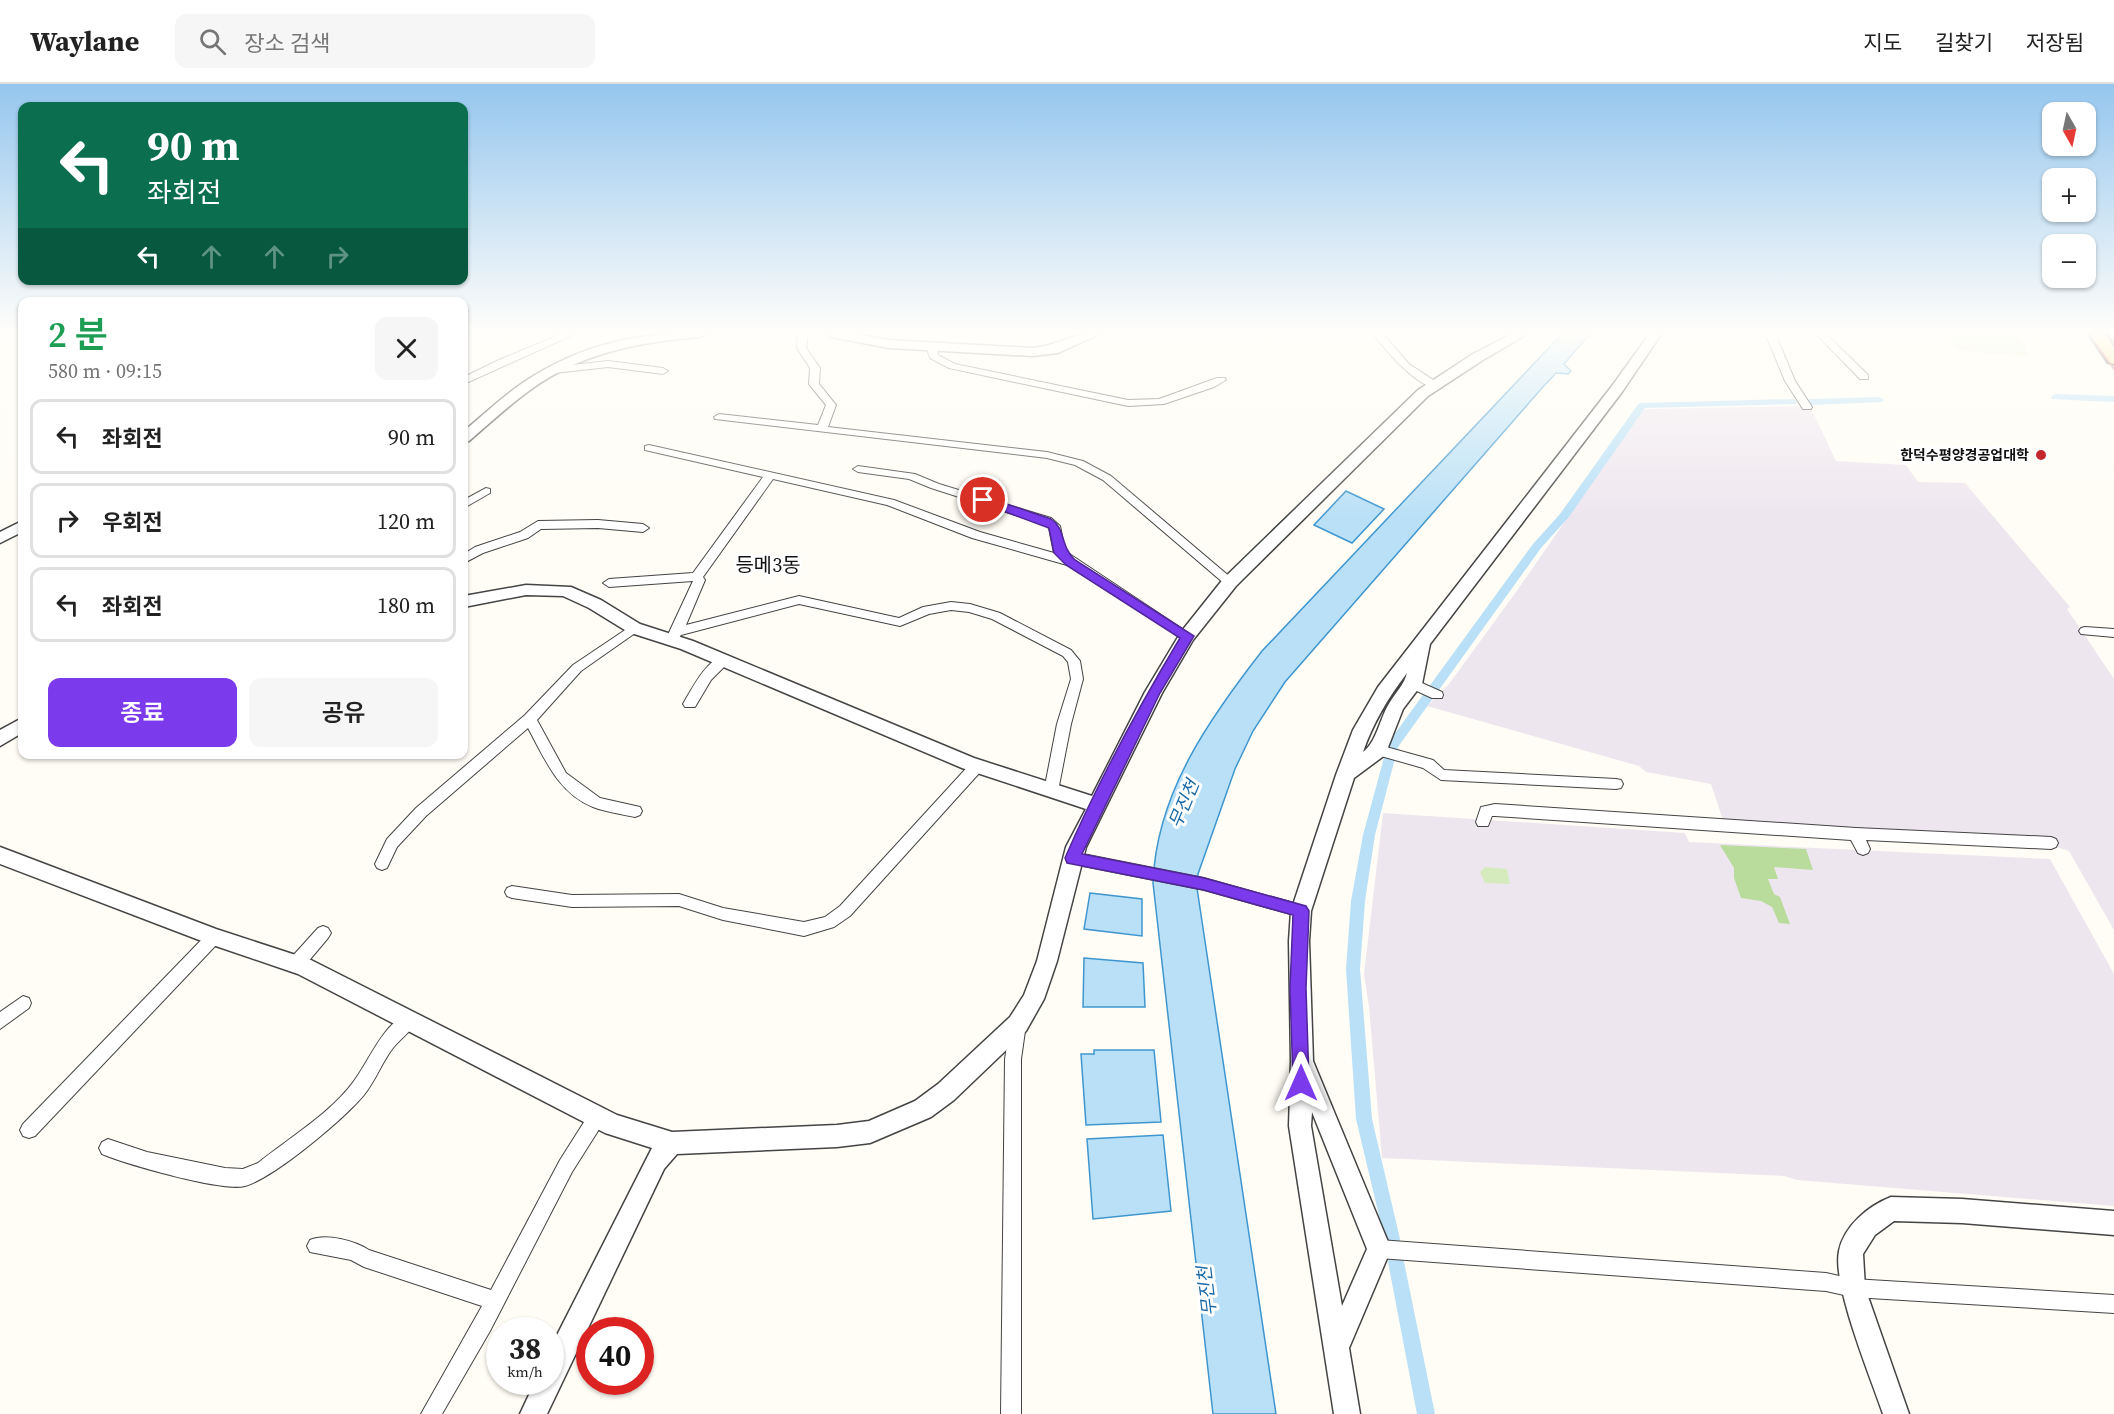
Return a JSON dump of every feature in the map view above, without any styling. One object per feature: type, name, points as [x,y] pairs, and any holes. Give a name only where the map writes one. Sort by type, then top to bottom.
[{"type":"street","points":[[468,435],[517,395]]},
{"type":"street","points":[[822,429],[831,405],[823,395]]},
{"type":"street","points":[[1090,395],[1128,403],[1160,402],[1182,395]]},
{"type":"street","points":[[0,855],[26,867],[214,937],[296,964],[613,1125],[672,1143],[837,1136],[870,1132],[923,1109],[946,1092],[1018,1024],[1033,999],[1047,961],[1072,858],[1096,805],[1154,692],[1187,636],[1230,582],[1383,430],[1423,395]]},
{"type":"street","points":[[1347,1414],[1300,1126],[1302,1061],[1298,988],[1301,911],[1362,730],[1384,691],[1612,395]]},
{"type":"street","points":[[1799,395],[1807,407]]},
{"type":"street","points":[[719,417],[1047,455],[1080,463],[1107,478],[1230,582]]},
{"type":"street","points":[[649,448],[890,502],[976,535],[1071,562]]},
{"type":"street","points":[[858,469],[911,476],[935,486],[1047,521],[1054,526],[1060,553],[1187,636]]},
{"type":"street","points":[[697,577],[770,475]]},
{"type":"street","points":[[468,502],[486,491]]},
{"type":"street","points":[[468,557],[479,550],[524,535],[538,525],[598,524],[643,528]]},
{"type":"street","points":[[0,538],[18,528]]},
{"type":"street","points":[[609,583],[697,577]]},
{"type":"street","points":[[674,636],[698,588],[697,577]]},
{"type":"street","points":[[468,600],[526,590],[565,591],[595,604],[634,628],[674,636],[724,660],[977,766],[1096,805]]},
{"type":"street","points":[[674,636],[799,600],[900,622],[927,610],[951,606],[970,608],[996,616],[1067,653],[1074,661],[1077,679],[1064,724],[1051,791]]},
{"type":"street","points":[[382,864],[392,843],[421,812],[530,719],[577,668],[634,628]]},
{"type":"street","points":[[2085,631],[2114,633]]},
{"type":"street","points":[[1424,639],[1417,685],[1396,706],[1379,744],[1386,752],[1428,764],[1442,775],[1616,784]]},
{"type":"street","points":[[690,704],[706,676],[724,660]]},
{"type":"street","points":[[1417,685],[1437,695]]},
{"type":"street","points":[[530,719],[561,777],[597,803],[635,811]]},
{"type":"street","points":[[0,739],[18,728]]},
{"type":"street","points":[[1346,774],[1386,752]]},
{"type":"street","points":[[512,892],[572,900],[679,900],[723,914],[778,926],[804,929],[817,927],[845,911],[977,766]]},
{"type":"street","points":[[1483,822],[1486,812],[1496,810],[1856,834],[2051,843]]},
{"type":"street","points":[[1856,834],[1863,849]]},
{"type":"street","points":[[1072,858],[1204,884],[1301,911]]},
{"type":"street","points":[[296,964],[324,933]]},
{"type":"street","points":[[29,1130],[214,937]]},
{"type":"street","points":[[0,1022],[23,1003]]},
{"type":"street","points":[[108,1148],[147,1161],[243,1178],[264,1168],[342,1107],[360,1087],[387,1043],[409,1020]]},
{"type":"street","points":[[1011,1414],[1013,1059],[1018,1024]]},
{"type":"street","points":[[1302,1061],[1379,1249],[1336,1349]]},
{"type":"street","points":[[430,1414],[495,1301],[566,1166],[597,1117]]},
{"type":"street","points":[[564,1351],[656,1161],[672,1143]]},
{"type":"street","points":[[1896,1414],[1853,1288],[1851,1252],[1866,1226],[1891,1209],[1962,1211],[2114,1223]]},
{"type":"street","points":[[316,1246],[354,1251],[364,1258],[495,1301]]},
{"type":"street","points":[[1379,1249],[1826,1282],[1853,1288],[2114,1304]]},
{"type":"street","points":[[533,1414],[542,1395]]},
{"type":"shaded area","points":[[1810,406],[1836,461],[1906,465],[1918,482],[1965,483],[2070,607],[2067,609],[2114,679],[2114,930],[2069,851],[2035,840],[1723,820],[1711,784],[1646,772],[1639,766],[1427,706],[1449,684],[1645,409]]},
{"type":"shaded area","points":[[1383,813],[1685,833],[1689,842],[2050,859],[2114,974],[2114,1206],[1797,1180],[1784,1176],[1382,1158],[1364,974]]},
{"type":"green space","points":[[1720,845],[1806,849],[1813,870],[1774,867],[1778,879],[1768,879],[1774,894],[1780,897],[1790,924],[1779,923],[1772,907],[1761,901],[1741,898],[1734,878],[1734,868]]},
{"type":"green space","points":[[1485,867],[1507,869],[1510,884],[1485,883],[1480,872]]},
{"type":"water","name":"무진천","points":[[1504,395],[1536,395],[1285,682],[1253,731],[1235,769],[1198,874],[1197,888],[1276,1414],[1213,1414],[1153,883],[1156,850],[1175,788],[1205,731],[1262,651]]},
{"type":"water","points":[[1346,491],[1384,509],[1352,543],[1314,525]]},
{"type":"water","points":[[1090,893],[1142,899],[1142,936],[1084,929]]},
{"type":"water","points":[[1084,958],[1143,963],[1145,1007],[1083,1007]]},
{"type":"water","points":[[1094,1050],[1154,1050],[1161,1122],[1086,1125],[1081,1054],[1094,1054]]},
{"type":"water","points":[[1163,1135],[1171,1211],[1093,1219],[1087,1139]]},
{"type":"waterway","points":[[2055,397],[2114,399]]},
{"type":"waterway","points":[[1810,402],[1879,400]]},
{"type":"waterway","points":[[1392,1239],[1364,1119],[1353,969],[1358,901],[1369,835],[1392,746],[1537,546],[1564,516],[1642,405],[1793,402]]},
{"type":"waterway","points":[[1396,1262],[1426,1414]]},
{"type":"place","name":"한덕수평양경공업대학","points":[[2041,455]]},
{"type":"district","name":"등메3동","points":[[768,565]]},
{"type":"route","points":[[983,500],[1047,521],[1054,526],[1060,553],[1159,620],[1187,636],[1154,692],[1072,858],[1204,884],[1301,911],[1298,988],[1301,1083]]}]
